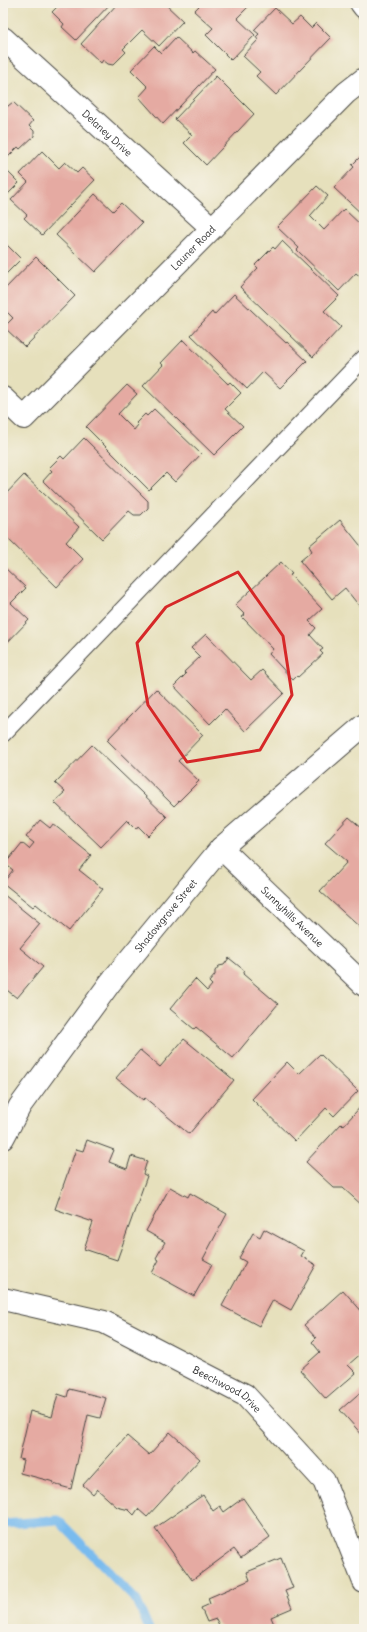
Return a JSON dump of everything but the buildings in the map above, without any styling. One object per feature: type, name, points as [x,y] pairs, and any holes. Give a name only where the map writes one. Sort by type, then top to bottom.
[{"type":"street","points":[[361,3],[364,7]]},
{"type":"street","name":"Delaney Drive","points":[[3,38],[212,228]]},
{"type":"street","name":"Launer Road","points":[[3,398],[24,418],[346,93],[364,79]]},
{"type":"street","name":"Shadowgrove Street","points":[[3,1138],[20,1106],[110,983],[221,848],[364,724]]},
{"type":"street","name":"Sunnyhills Avenue","points":[[221,848],[364,985]]},
{"type":"street","name":"Beechwood Drive","points":[[3,1299],[104,1322],[245,1395],[324,1481],[364,1582]]},
{"type":"lane","points":[[3,734],[364,358]]},
{"type":"highlighted area","points":[[238,572],[283,636],[292,695],[260,750],[187,762],[148,705],[137,643],[166,607]]},
{"type":"waterway","points":[[3,1524],[58,1520],[137,1601],[149,1629]]}]
